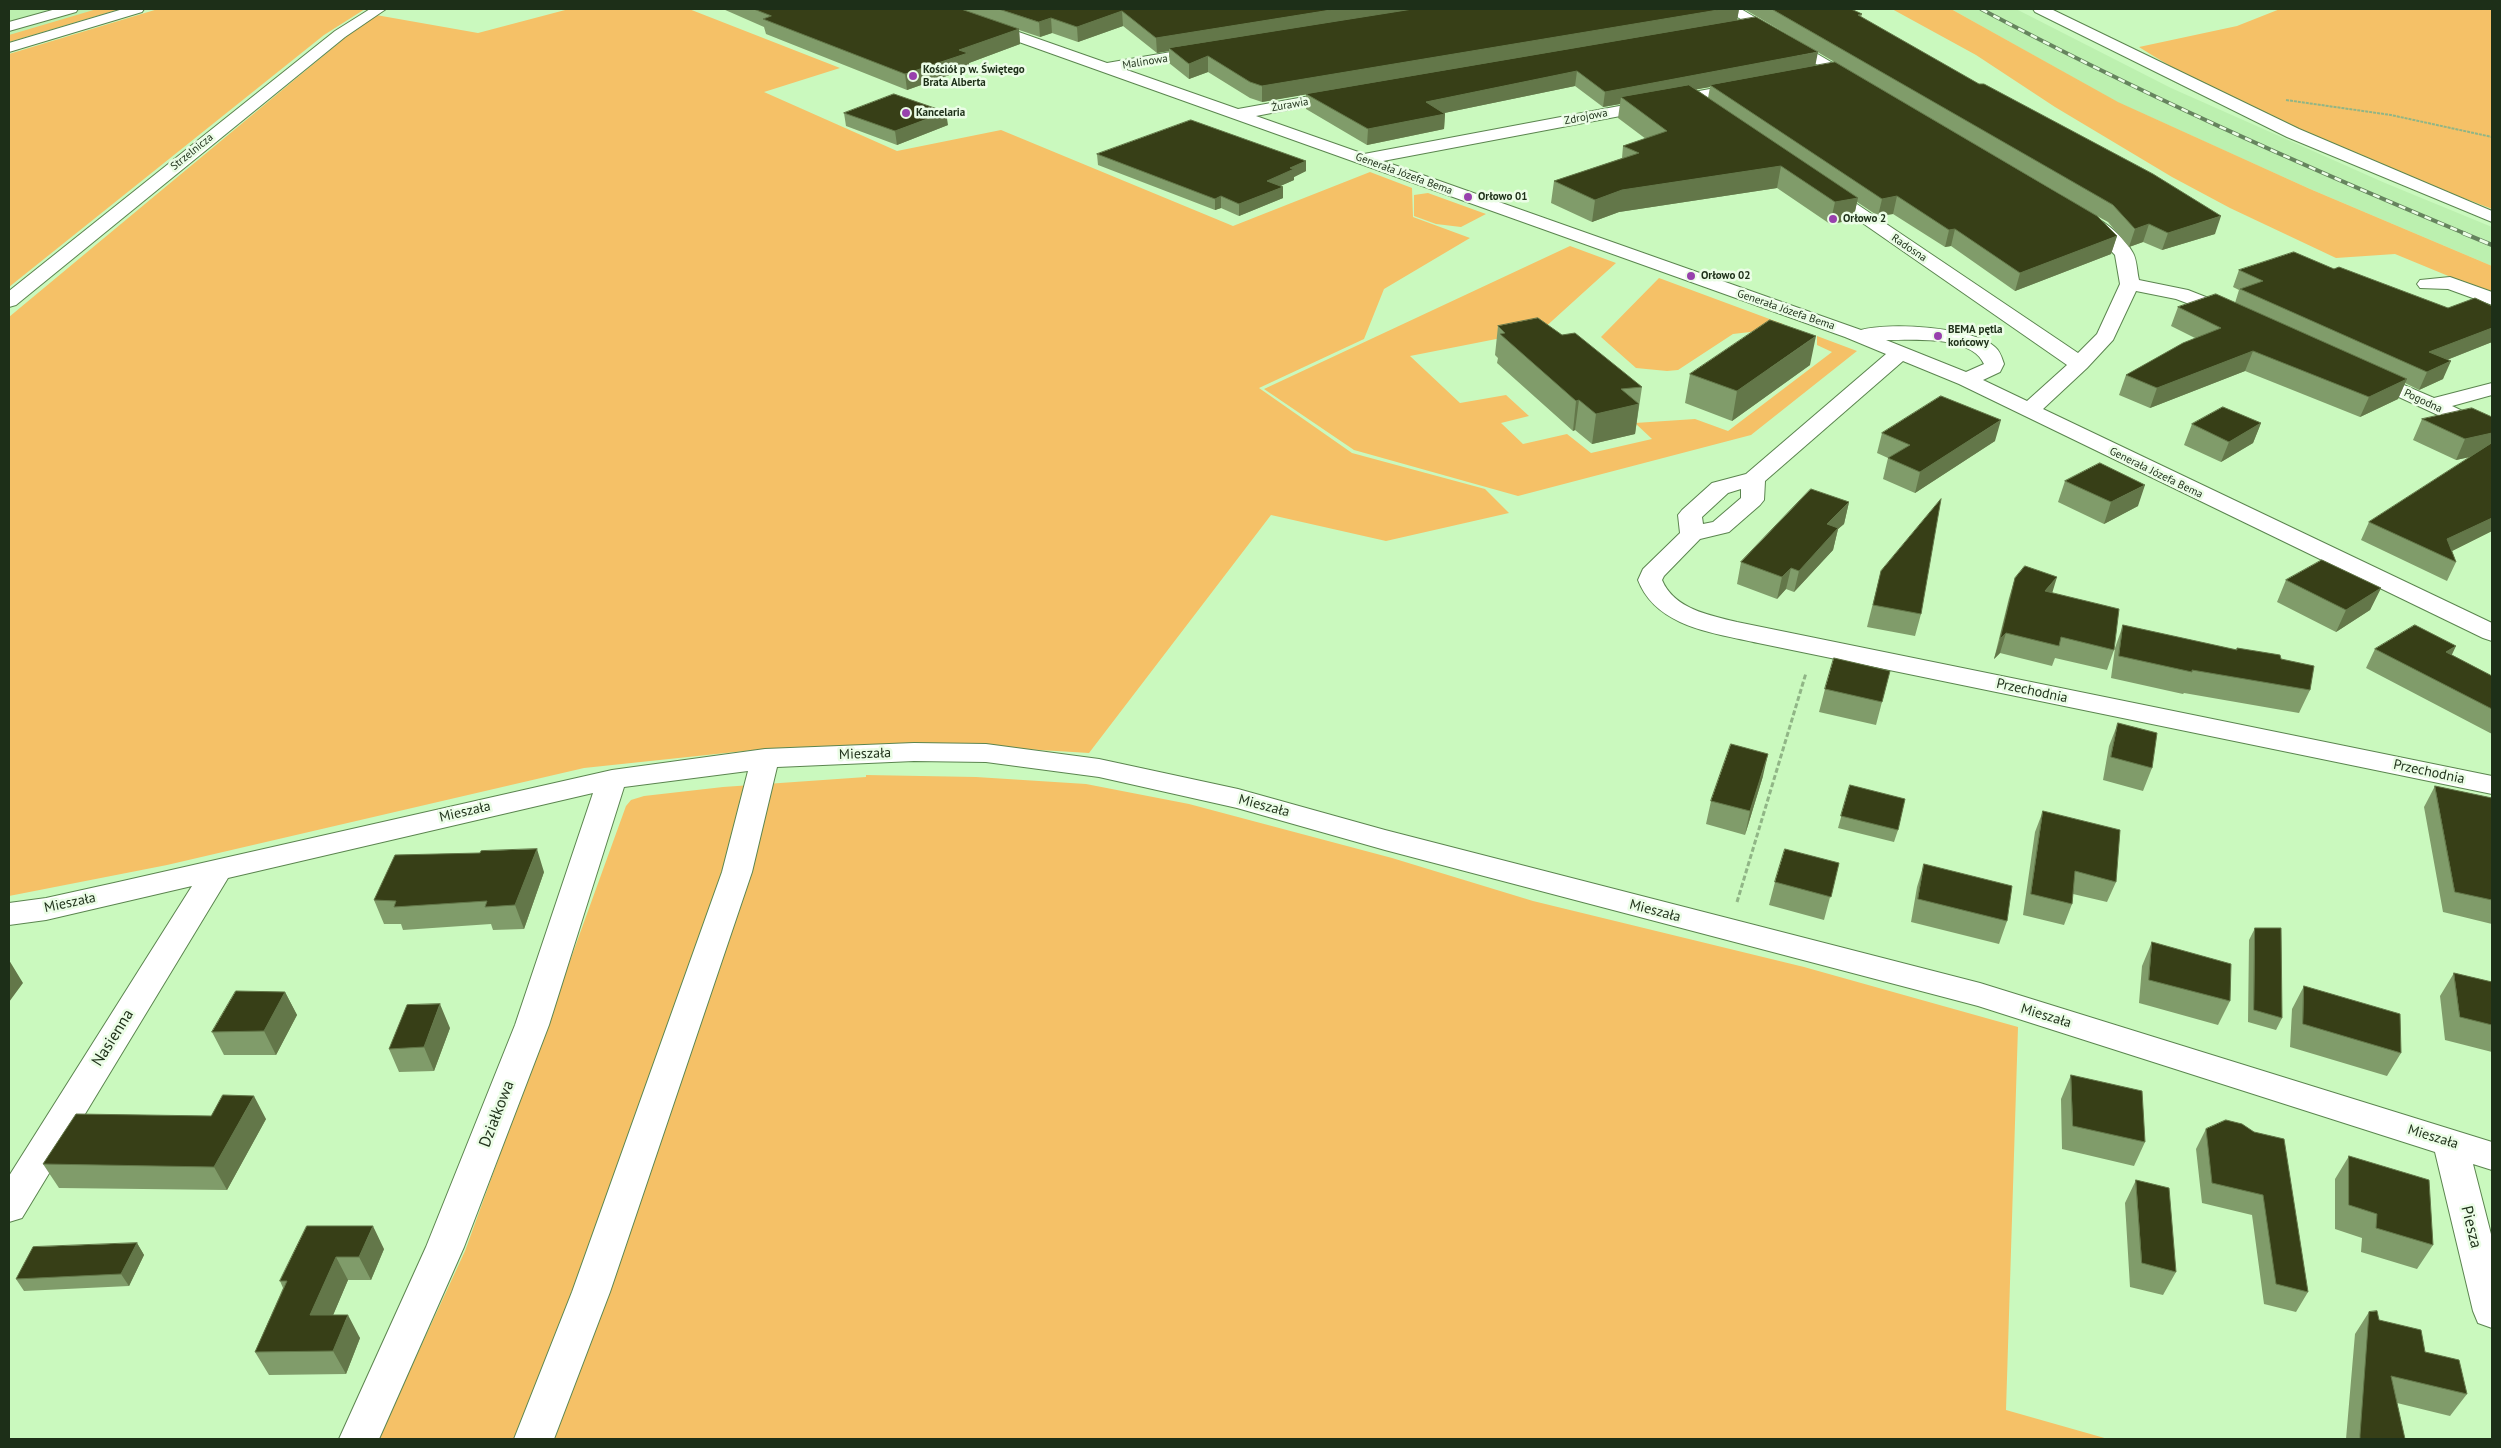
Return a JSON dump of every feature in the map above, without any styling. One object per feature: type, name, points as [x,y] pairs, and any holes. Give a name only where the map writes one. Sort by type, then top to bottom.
[{"type":"street","points":[[9,27],[71,9]]},
{"type":"street","points":[[9,48],[137,9]]},
{"type":"street","name":"Strzelnicza","points":[[9,301],[333,40],[379,9]]},
{"type":"street","name":"Generała Józefa Bema","points":[[940,9],[1852,333],[1966,380],[2492,633]]},
{"type":"street","points":[[1731,9],[1871,91]]},
{"type":"street","points":[[2040,9],[2293,133],[2492,217]]},
{"type":"street","points":[[1736,27],[1756,24]]},
{"type":"street","name":"Malinowa","points":[[1107,68],[1222,49]]},
{"type":"street","points":[[1809,75],[1837,70]]},
{"type":"street","name":"Zdrojowa","points":[[1365,159],[1763,84]]},
{"type":"street","name":"Żurawia","points":[[1237,114],[1354,93]]},
{"type":"street","points":[[1689,98],[1713,114]]},
{"type":"street","name":"Radosna","points":[[1811,181],[2080,364]]},
{"type":"street","points":[[2028,411],[2080,364],[2106,336],[2130,284],[2124,254],[2100,228],[2074,213]]},
{"type":"street","points":[[2427,284],[2450,283],[2492,299]]},
{"type":"street","points":[[2130,284],[2181,294],[2246,320]]},
{"type":"street","points":[[1852,333],[1938,336],[1972,342],[1988,351],[1994,364],[1993,368],[1966,380]]},
{"type":"street","name":"Przechodnia","points":[[1900,353],[1754,479],[1752,500],[1721,527],[1692,534],[1650,577],[1653,588],[1665,604],[1710,622],[1814,646],[2492,786]]},
{"type":"street","name":"Pogodna","points":[[2352,368],[2492,433]]},
{"type":"street","points":[[2432,406],[2492,389]]},
{"type":"street","name":"Mieszała","points":[[9,914],[46,909],[612,779],[765,758],[914,752],[986,753],[1099,768],[1238,798],[1385,840],[1980,995],[2492,1156]]},
{"type":"street","points":[[534,1439],[591,1292],[737,872],[765,758]]},
{"type":"street","name":"Działkowa","points":[[359,1439],[445,1247],[532,1025],[612,779]]},
{"type":"street","name":"Nasienna","points":[[9,1207],[218,870]]},
{"type":"street","name":"Piesza","points":[[2450,1143],[2492,1311]]},
{"type":"path","points":[[2278,98],[2391,115],[2492,136]]},
{"type":"path","points":[[1729,930],[1814,646]]},
{"type":"shaded area","points":[[9,9],[120,9],[9,42]]},
{"type":"shaded area","points":[[97,9],[120,9],[9,42],[9,35]]},
{"type":"shaded area","points":[[158,9],[365,9],[324,35],[9,287],[9,54]]},
{"type":"shaded area","points":[[569,9],[689,9],[840,68],[764,92],[897,151],[1001,130],[1233,226],[1370,172],[1412,188],[1413,217],[1470,238],[1384,289],[1364,339],[1259,388],[1352,453],[1485,489],[1509,513],[1386,541],[1271,515],[1089,753],[958,745],[773,748],[584,768],[167,865],[9,896],[9,317],[352,32],[376,15],[478,33]]},
{"type":"shaded area","points":[[1892,9],[1951,9],[2118,102],[2310,189],[2492,266],[2492,294],[2395,254],[2336,258],[2230,208],[2172,177],[2055,107],[1976,55]]},
{"type":"shaded area","points":[[1951,9],[2016,9],[2171,88],[2385,183],[2492,227],[2492,266],[2310,189],[2117,102]]},
{"type":"shaded area","points":[[2280,9],[2492,9],[2492,209],[2375,162],[2260,111],[2198,81],[2139,47],[2237,26]]},
{"type":"shaded area","points":[[1428,193],[1486,214],[1461,227],[1436,224],[1414,216],[1414,195]]},
{"type":"shaded area","points":[[1570,246],[1616,263],[1542,330],[1410,356],[1460,403],[1506,395],[1529,416],[1501,423],[1523,444],[1567,434],[1591,453],[1652,439],[1635,423],[1695,419],[1728,431],[1832,352],[1817,345],[1817,336],[1857,351],[1751,435],[1518,496],[1354,450],[1264,389]]},
{"type":"shaded area","points":[[1659,278],[1783,324],[1776,329],[1733,334],[1678,370],[1667,371],[1636,368],[1601,337]]},
{"type":"shaded area","points":[[866,775],[976,777],[1086,784],[1189,804],[1392,858],[1533,901],[1804,967],[2018,1027],[2006,1410],[2108,1439],[378,1439],[465,1251],[626,806],[631,800],[644,796],[723,787],[866,777]]},
{"type":"building","points":[[754,9],[961,9],[1019,29],[959,50],[968,53],[905,74],[763,19],[771,16]]},
{"type":"building","points":[[999,9],[1337,9],[1156,38],[1122,11],[1077,27],[1051,18],[1039,22]]},
{"type":"building","points":[[1413,9],[1724,9],[1262,86],[1250,82],[1208,56],[1189,64],[1169,48]]},
{"type":"building","points":[[1772,9],[1851,9],[1862,14],[1858,15],[1979,84],[1984,84],[2153,174],[2221,216],[2168,233],[2149,224],[2135,229],[2113,205]]},
{"type":"building","points":[[1756,17],[1818,52],[1605,92],[1577,71],[1426,102],[1445,114],[1368,129],[1306,94]]},
{"type":"building","points":[[1835,62],[2097,216],[2117,236],[2020,273],[1955,229],[1949,230],[1897,196],[1882,199],[1710,85]]},
{"type":"building","points":[[1689,85],[1858,198],[1835,202],[1781,166],[1622,190],[1595,200],[1554,181],[1639,153],[1623,146],[1667,131],[1621,97]]},
{"type":"building","points":[[894,94],[946,112],[895,131],[844,113]]},
{"type":"building","points":[[1191,120],[1306,161],[1290,168],[1294,169],[1267,181],[1283,187],[1239,204],[1221,196],[1215,199],[1097,154]]},
{"type":"building","points":[[2294,252],[2334,269],[2339,267],[2448,308],[2475,298],[2492,306],[2492,328],[2429,352],[2451,361],[2427,372],[2240,289],[2263,281],[2239,270]]},
{"type":"building","points":[[2216,294],[2407,379],[2369,397],[2253,351],[2157,388],[2126,375],[2183,343],[2221,328],[2178,307]]},
{"type":"building","points":[[1538,318],[1562,335],[1575,333],[1642,387],[1621,389],[1639,404],[1596,414],[1579,400],[1576,401],[1500,334],[1505,333],[1498,326]]},
{"type":"building","points":[[1770,320],[1816,336],[1737,391],[1690,374]]},
{"type":"building","points":[[1941,396],[2001,420],[1920,472],[1888,458],[1910,445],[1882,433]]},
{"type":"building","points":[[2223,407],[2261,423],[2229,442],[2192,424]]},
{"type":"building","points":[[2472,408],[2492,417],[2492,433],[2465,439],[2422,419]]},
{"type":"building","points":[[2492,443],[2492,518],[2447,539],[2456,562],[2369,522]]},
{"type":"building","points":[[2100,463],[2145,485],[2111,502],[2065,481]]},
{"type":"building","points":[[1811,489],[1849,502],[1827,524],[1838,528],[1799,571],[1791,568],[1782,577],[1741,562]]},
{"type":"building","points":[[1941,499],[1921,614],[1873,605],[1881,571]]},
{"type":"building","points":[[2322,560],[2381,588],[2346,610],[2286,580]]},
{"type":"building","points":[[2025,566],[2057,577],[2045,591],[2119,609],[2114,650],[2061,637],[2059,646],[2006,633],[2000,639],[2015,578]]},
{"type":"building","points":[[2123,625],[2237,650],[2237,648],[2280,655],[2281,659],[2314,666],[2310,690],[2192,670],[2192,672],[2119,656]]},
{"type":"building","points":[[2415,625],[2456,646],[2446,652],[2492,676],[2492,709],[2375,649]]},
{"type":"building","points":[[1834,658],[1890,671],[1882,702],[1825,689]]},
{"type":"building","points":[[2118,723],[2157,733],[2152,768],[2111,757]]},
{"type":"building","points":[[1731,744],[1768,754],[1750,811],[1711,801]]},
{"type":"building","points":[[1850,785],[1905,799],[1898,830],[1841,816]]},
{"type":"building","points":[[2435,786],[2492,798],[2492,900],[2455,892]]},
{"type":"building","points":[[2043,811],[2120,830],[2116,882],[2075,871],[2072,904],[2031,894]]},
{"type":"building","points":[[537,849],[515,905],[485,907],[487,901],[394,907],[396,901],[374,900],[395,855],[480,853],[481,851]]},
{"type":"building","points":[[1785,849],[1839,863],[1831,897],[1775,882]]},
{"type":"building","points":[[1924,864],[2012,886],[2007,921],[1918,899]]},
{"type":"building","points":[[2255,928],[2281,928],[2282,1018],[2254,1010]]},
{"type":"building","points":[[2152,942],[2231,964],[2230,1001],[2149,980]]},
{"type":"building","points":[[2454,973],[2492,982],[2492,1025],[2460,1017]]},
{"type":"building","points":[[2304,986],[2400,1014],[2401,1053],[2303,1024]]},
{"type":"building","points":[[236,991],[285,992],[264,1031],[212,1032]]},
{"type":"building","points":[[440,1004],[424,1047],[389,1049],[407,1005]]},
{"type":"building","points":[[2071,1075],[2142,1091],[2145,1142],[2073,1126]]},
{"type":"building","points":[[223,1095],[254,1096],[214,1167],[43,1164],[76,1114],[211,1116]]},
{"type":"building","points":[[2226,1120],[2242,1124],[2254,1132],[2284,1139],[2308,1292],[2276,1284],[2263,1195],[2212,1183],[2206,1129]]},
{"type":"building","points":[[2349,1156],[2429,1180],[2433,1245],[2376,1228],[2377,1214],[2349,1205]]},
{"type":"building","points":[[2136,1180],[2169,1188],[2176,1272],[2142,1263]]},
{"type":"building","points":[[307,1226],[373,1226],[359,1257],[336,1257],[310,1315],[348,1315],[333,1351],[255,1352],[287,1281],[280,1281]]},
{"type":"building","points":[[137,1243],[121,1274],[16,1279],[33,1247]]},
{"type":"building","points":[[2377,1311],[2379,1320],[2421,1330],[2425,1352],[2459,1360],[2467,1394],[2391,1376],[2405,1439],[2360,1439],[2369,1312]]},
{"type":"railway","points":[[1981,9],[2160,99],[2343,182],[2466,234]]},
{"type":"railway","points":[[2463,233],[2492,245]]},
{"type":"place","name":"Kościół p w. Świętego Brata Alberta","points":[[913,76]]},
{"type":"place","name":"Kancelaria","points":[[906,113]]},
{"type":"place","name":"Orłowo 01","points":[[1468,197]]},
{"type":"place","name":"Orłowo 2","points":[[1833,219]]},
{"type":"place","name":"Orłowo 02","points":[[1691,276]]},
{"type":"place","name":"BEMA pętla końcowy","points":[[1938,336]]}]
